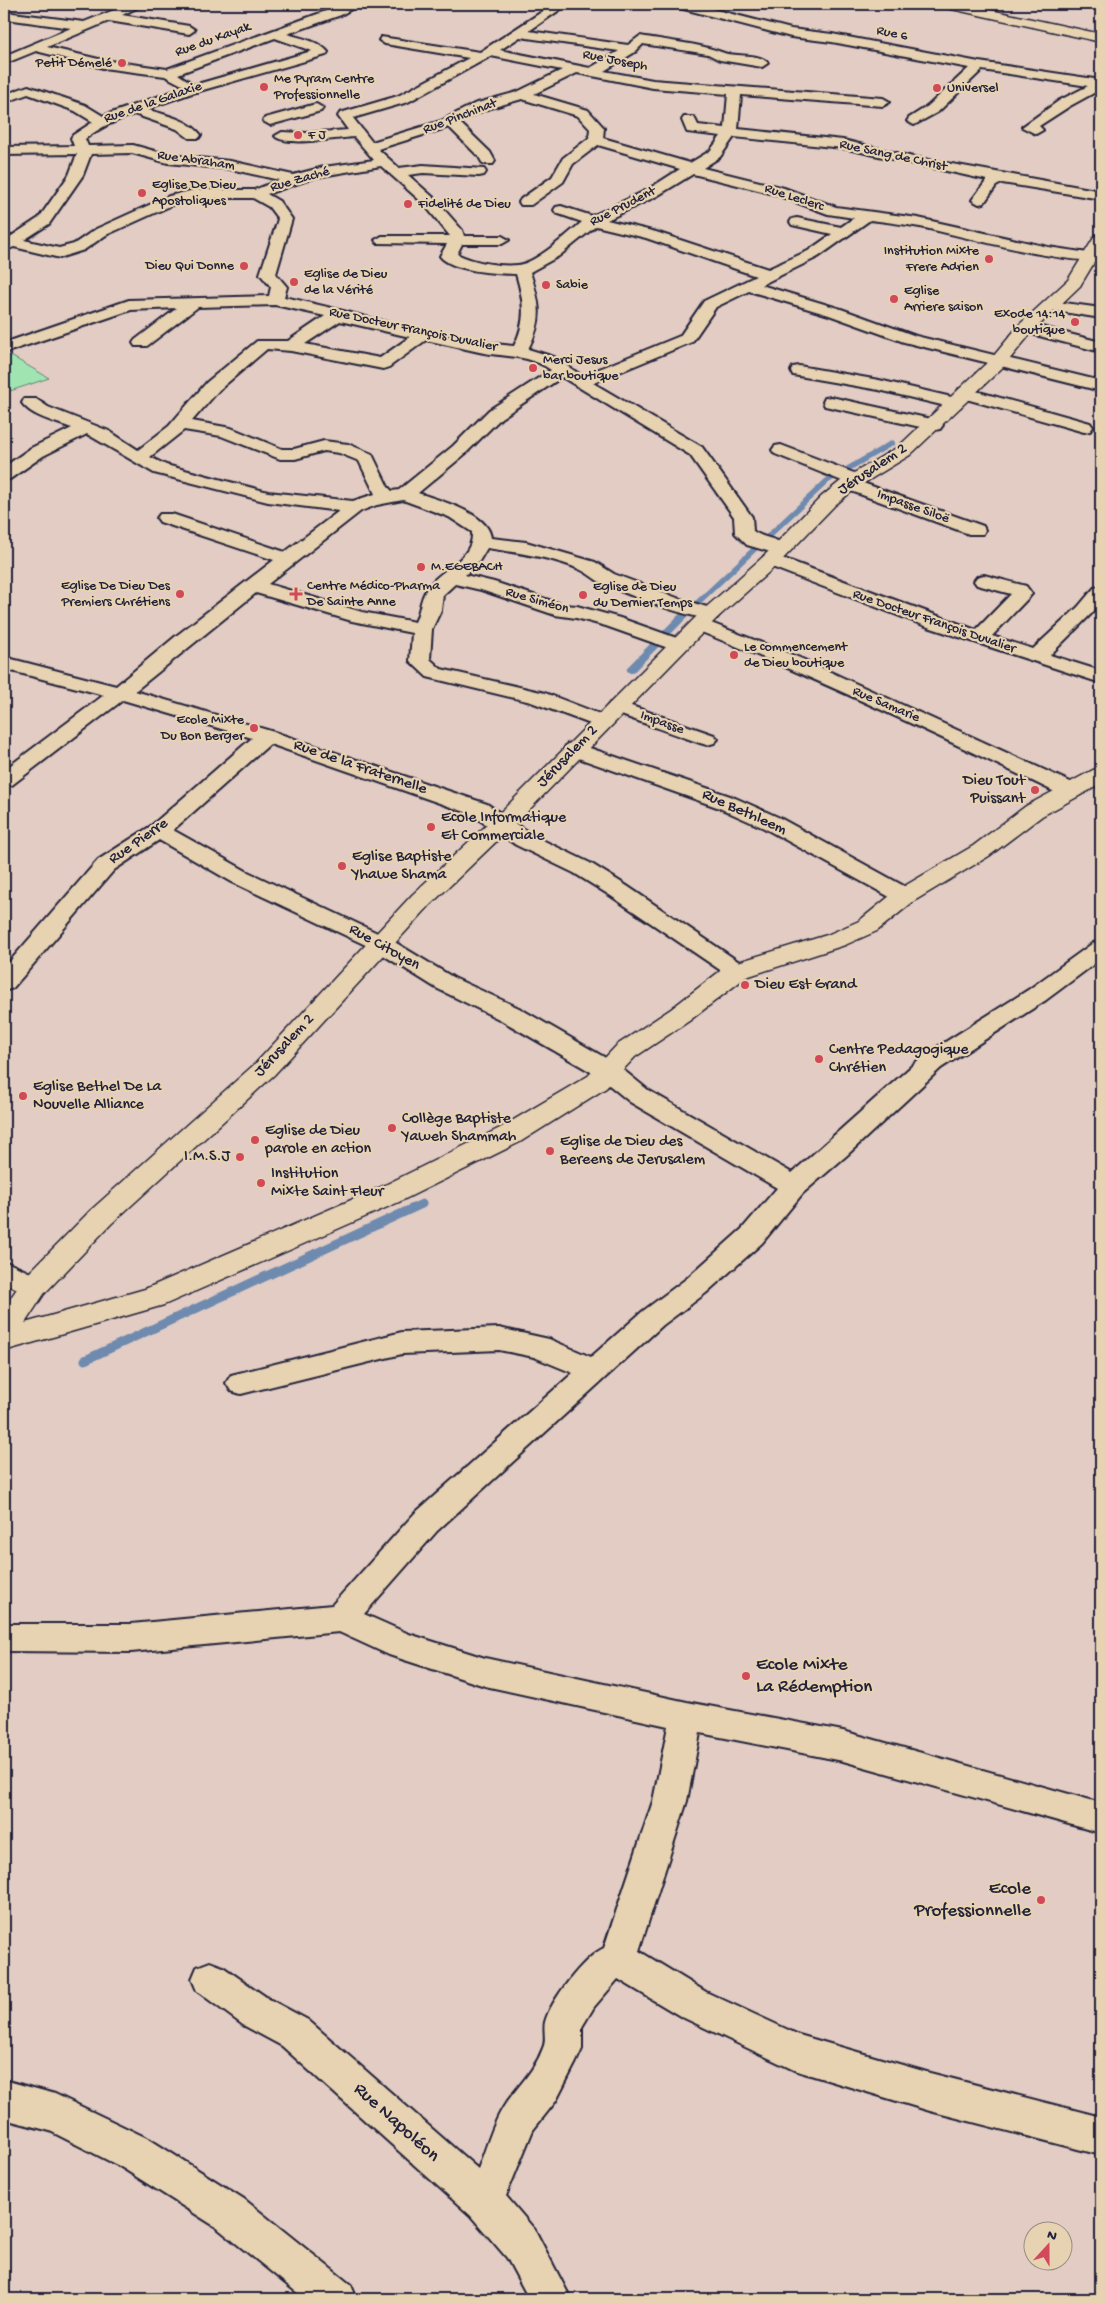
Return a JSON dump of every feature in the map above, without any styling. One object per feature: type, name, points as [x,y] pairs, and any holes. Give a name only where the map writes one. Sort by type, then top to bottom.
[{"type":"street","points":[[4,60],[37,48],[85,26],[108,11],[126,9],[139,4]]},
{"type":"street","name":"Rue du Kayak","points":[[168,73],[354,4]]},
{"type":"street","points":[[270,121],[313,106],[345,116],[403,99],[485,54],[562,4]]},
{"type":"street","name":"Rue 6","points":[[680,4],[789,32],[832,38],[980,66],[1101,84]]},
{"type":"street","points":[[956,5],[1101,38]]},
{"type":"street","points":[[108,11],[189,30]]},
{"type":"street","points":[[4,13],[10,16],[85,26]]},
{"type":"street","points":[[710,28],[737,18]]},
{"type":"street","points":[[781,44],[789,32]]},
{"type":"street","points":[[517,33],[630,49]]},
{"type":"street","name":"Rue de la Galaxie","points":[[8,244],[44,221],[76,175],[84,153],[78,138],[101,120],[192,88],[288,64],[322,52],[313,46],[274,34]]},
{"type":"street","name":"Rue Joseph","points":[[385,40],[577,68],[653,84],[883,102]]},
{"type":"street","points":[[594,71],[630,49],[640,40],[712,51],[720,56],[762,64]]},
{"type":"street","points":[[37,48],[103,64],[168,73],[181,79],[192,88]]},
{"type":"street","points":[[735,90],[751,78],[772,54]]},
{"type":"street","points":[[914,121],[933,109],[980,66]]},
{"type":"street","name":"Rue Pinchinat","points":[[369,147],[451,122],[479,107],[522,95],[577,68]]},
{"type":"street","points":[[653,84],[682,71]]},
{"type":"street","points":[[1036,130],[1030,127],[1065,104],[1101,84]]},
{"type":"street","points":[[4,99],[28,90],[80,108],[101,120]]},
{"type":"street","name":"Rue Prudent","points":[[522,270],[554,253],[593,221],[652,193],[715,154],[731,131],[735,90]]},
{"type":"street","points":[[522,95],[583,113],[597,128],[596,140],[574,154],[560,171],[558,179],[526,202]]},
{"type":"street","points":[[133,109],[182,126],[194,135]]},
{"type":"street","points":[[345,116],[356,133],[381,162],[430,203],[457,233],[457,240],[448,256],[462,264],[522,270],[533,307],[531,331],[519,351]]},
{"type":"street","name":"Rue Sang de Christ","points":[[689,120],[692,129],[721,133],[731,131],[843,144],[912,161],[1101,195]]},
{"type":"street","points":[[395,173],[423,169],[484,167],[451,122]]},
{"type":"street","points":[[282,136],[306,137],[356,133]]},
{"type":"street","name":"Rue Leclerc","points":[[596,140],[656,156],[692,169],[778,191],[834,211],[968,232],[1048,252],[1094,259]]},
{"type":"street","name":"Rue Abraham","points":[[4,151],[81,148],[133,149],[168,159],[230,165],[297,180]]},
{"type":"street","name":"Rue Zaché","points":[[256,194],[288,181],[297,180],[315,173],[360,168],[381,162]]},
{"type":"street","points":[[979,200],[991,183],[1000,178]]},
{"type":"street","points":[[187,212],[191,207],[220,193]]},
{"type":"street","points":[[8,244],[60,253],[78,247],[101,232],[174,199],[194,194],[256,194]]},
{"type":"street","name":"Rue Zaché","points":[[256,194],[274,204],[285,219],[268,274],[279,287],[275,300]]},
{"type":"street","points":[[561,210],[593,221],[651,235],[767,274],[776,274]]},
{"type":"street","points":[[580,382],[636,361],[686,338],[695,329],[710,304],[776,274],[813,254],[868,215]]},
{"type":"street","points":[[797,222],[843,232]]},
{"type":"street","points":[[382,240],[502,240]]},
{"type":"street","name":"Jérusalem 2","points":[[4,1331],[34,1286],[101,1217],[265,1069],[421,900],[502,824],[705,619],[768,549],[853,482],[904,451],[934,425],[959,398],[998,362],[1026,328],[1074,283],[1094,259]]},
{"type":"street","points":[[748,286],[835,312],[910,339],[1101,386]]},
{"type":"street","name":"Rue Docteur François Duvalier","points":[[8,344],[129,305],[275,300],[485,348],[519,351],[548,360],[564,369],[580,382],[696,451],[743,517],[744,532],[768,549],[850,593],[979,638],[1101,677]]},
{"type":"street","points":[[141,343],[195,302]]},
{"type":"street","points":[[1050,306],[1101,313]]},
{"type":"street","points":[[291,346],[338,315]]},
{"type":"street","points":[[1026,328],[1101,347]]},
{"type":"street","points":[[138,458],[179,424],[213,386],[263,344],[291,346],[383,364],[423,335]]},
{"type":"street","points":[[4,780],[92,716],[183,640],[355,507],[372,500],[396,495],[459,450],[495,414],[564,369]]},
{"type":"street","points":[[799,371],[959,398],[1084,428]]},
{"type":"street","points":[[831,402],[934,425]]},
{"type":"street","points":[[30,403],[42,411],[86,428],[122,446],[138,458],[160,469],[268,497],[355,507]]},
{"type":"street","points":[[179,424],[225,432],[280,454],[295,454],[324,446],[342,448],[366,458],[380,488],[396,495],[455,513],[476,525],[481,531],[482,542],[471,559],[434,593],[430,610],[422,629],[395,626],[340,612],[255,586]]},
{"type":"street","points":[[4,475],[37,452],[86,428]]},
{"type":"street","name":"Impasse Siloë","points":[[781,450],[853,482],[976,530]]},
{"type":"street","points":[[166,518],[289,559]]},
{"type":"street","points":[[482,542],[526,548],[588,566],[607,578],[673,603],[705,619]]},
{"type":"street","name":"Rue Siméon","points":[[452,578],[487,586],[562,611],[604,620],[678,645]]},
{"type":"street","points":[[979,638],[1022,594],[1019,590],[984,580]]},
{"type":"street","points":[[1036,657],[1092,604],[1101,592]]},
{"type":"street","name":"Rue Samarie","points":[[705,619],[832,682],[933,726],[1069,790]]},
{"type":"street","name":"Impasse","points":[[422,629],[420,660],[434,673],[538,697],[567,710],[610,714],[707,739]]},
{"type":"street","name":"Rue de la Fraternelle","points":[[4,663],[120,693],[267,736],[479,809],[524,840],[582,868],[619,891],[737,971]]},
{"type":"street","name":"Rue Pierre","points":[[4,984],[106,865],[159,831],[267,736]]},
{"type":"street","name":"Rue Bethleem","points":[[575,749],[725,802],[772,824],[905,896]]},
{"type":"street","points":[[4,1340],[154,1297],[389,1195],[510,1136],[597,1082],[626,1051],[680,1016],[737,971],[836,940],[868,926],[905,896],[981,851],[1034,811],[1069,790],[1101,775]]},
{"type":"street","name":"Rue Citoyen","points":[[159,831],[240,877],[380,943],[445,983],[510,1014],[607,1070],[639,1096],[794,1186]]},
{"type":"street","points":[[341,1618],[426,1522],[653,1318],[696,1286],[752,1236],[794,1186],[837,1150],[932,1062],[1037,995],[1101,948]]},
{"type":"street","points":[[4,1271],[34,1286]]},
{"type":"street","points":[[242,1383],[402,1343],[499,1339],[539,1347],[596,1371]]},
{"type":"street","points":[[4,1638],[131,1638],[341,1618],[400,1645],[485,1672],[687,1716],[843,1746],[1101,1818]]},
{"type":"street","points":[[484,2201],[520,2117],[543,2088],[562,2049],[563,2023],[581,1995],[607,1964],[618,1959],[670,1801],[687,1716]]},
{"type":"street","points":[[618,1959],[693,2004],[794,2052],[930,2092],[1101,2136]]},
{"type":"street","name":"Rue Napoléon","points":[[210,1979],[256,2012],[295,2033],[484,2201],[521,2244],[550,2299]]},
{"type":"street","points":[[4,2099],[11,2104],[55,2113],[135,2153],[230,2213],[337,2299]]},
{"type":"green space","points":[[4,352],[49,378],[4,393]]},
{"type":"waterway","points":[[693,607],[827,481],[892,443]]},
{"type":"waterway","points":[[631,669],[694,605]]},
{"type":"waterway","points":[[85,1360],[422,1204]]},
{"type":"place","name":"Petit Démelé","points":[[122,63]]},
{"type":"place","name":"Me Pyram Centre Professionnelle","points":[[264,87]]},
{"type":"place","name":"Universel","points":[[937,88]]},
{"type":"place","name":"F J","points":[[298,135]]},
{"type":"place","name":"Eglise De Dieu Apostoliques","points":[[142,193]]},
{"type":"place","name":"Fidelité de Dieu","points":[[408,204]]},
{"type":"place","name":"Institution Mixte Frere Adrien","points":[[989,259]]},
{"type":"place","name":"Dieu Qui Donne","points":[[244,266]]},
{"type":"place","name":"Eglise de Dieu de la Vérité","points":[[294,282]]},
{"type":"place","name":"Sabie","points":[[546,285]]},
{"type":"place","name":"Eglise Arriere saison","points":[[894,299]]},
{"type":"place","name":"Exode 14:14 boutique","points":[[1075,322]]},
{"type":"place","name":"Merci Jesus bar boutique","points":[[533,368]]},
{"type":"place","name":"M.EGEBACH","points":[[421,567]]},
{"type":"place","name":"Eglise De Dieu Des Premiers Chrétiens","points":[[180,594]]},
{"type":"place","name":"Centre Médico-Pharma De Sainte Anne","points":[[296,594]]},
{"type":"place","name":"Eglise de Dieu du Dernier Temps","points":[[583,595]]},
{"type":"place","name":"Le commencement de Dieu boutique","points":[[734,655]]},
{"type":"place","name":"Ecole Mixte Du Bon Berger","points":[[254,728]]},
{"type":"place","name":"Dieu Tout Puissant","points":[[1035,790]]},
{"type":"place","name":"Ecole Informatique Et Commerciale","points":[[431,827]]},
{"type":"place","name":"Eglise Baptiste Yhawe Shama","points":[[342,866]]},
{"type":"place","name":"Dieu Est Grand","points":[[745,985]]},
{"type":"place","name":"Centre Pedagogique Chrétien","points":[[819,1059]]},
{"type":"place","name":"Eglise Bethel De La Nouvelle Alliance","points":[[23,1096]]},
{"type":"place","name":"Collège Baptiste Yaweh Shammah","points":[[392,1128]]},
{"type":"place","name":"Eglise de Dieu parole en action","points":[[255,1140]]},
{"type":"place","name":"Eglise de Dieu des Bereens de Jerusalem","points":[[550,1151]]},
{"type":"place","name":"I.M.S.J","points":[[240,1157]]},
{"type":"place","name":"Institution Mixte Saint Fleur","points":[[261,1183]]},
{"type":"place","name":"Ecole Mixte La Rédemption","points":[[746,1676]]},
{"type":"place","name":"Ecole Professionnelle","points":[[1041,1900]]}]
